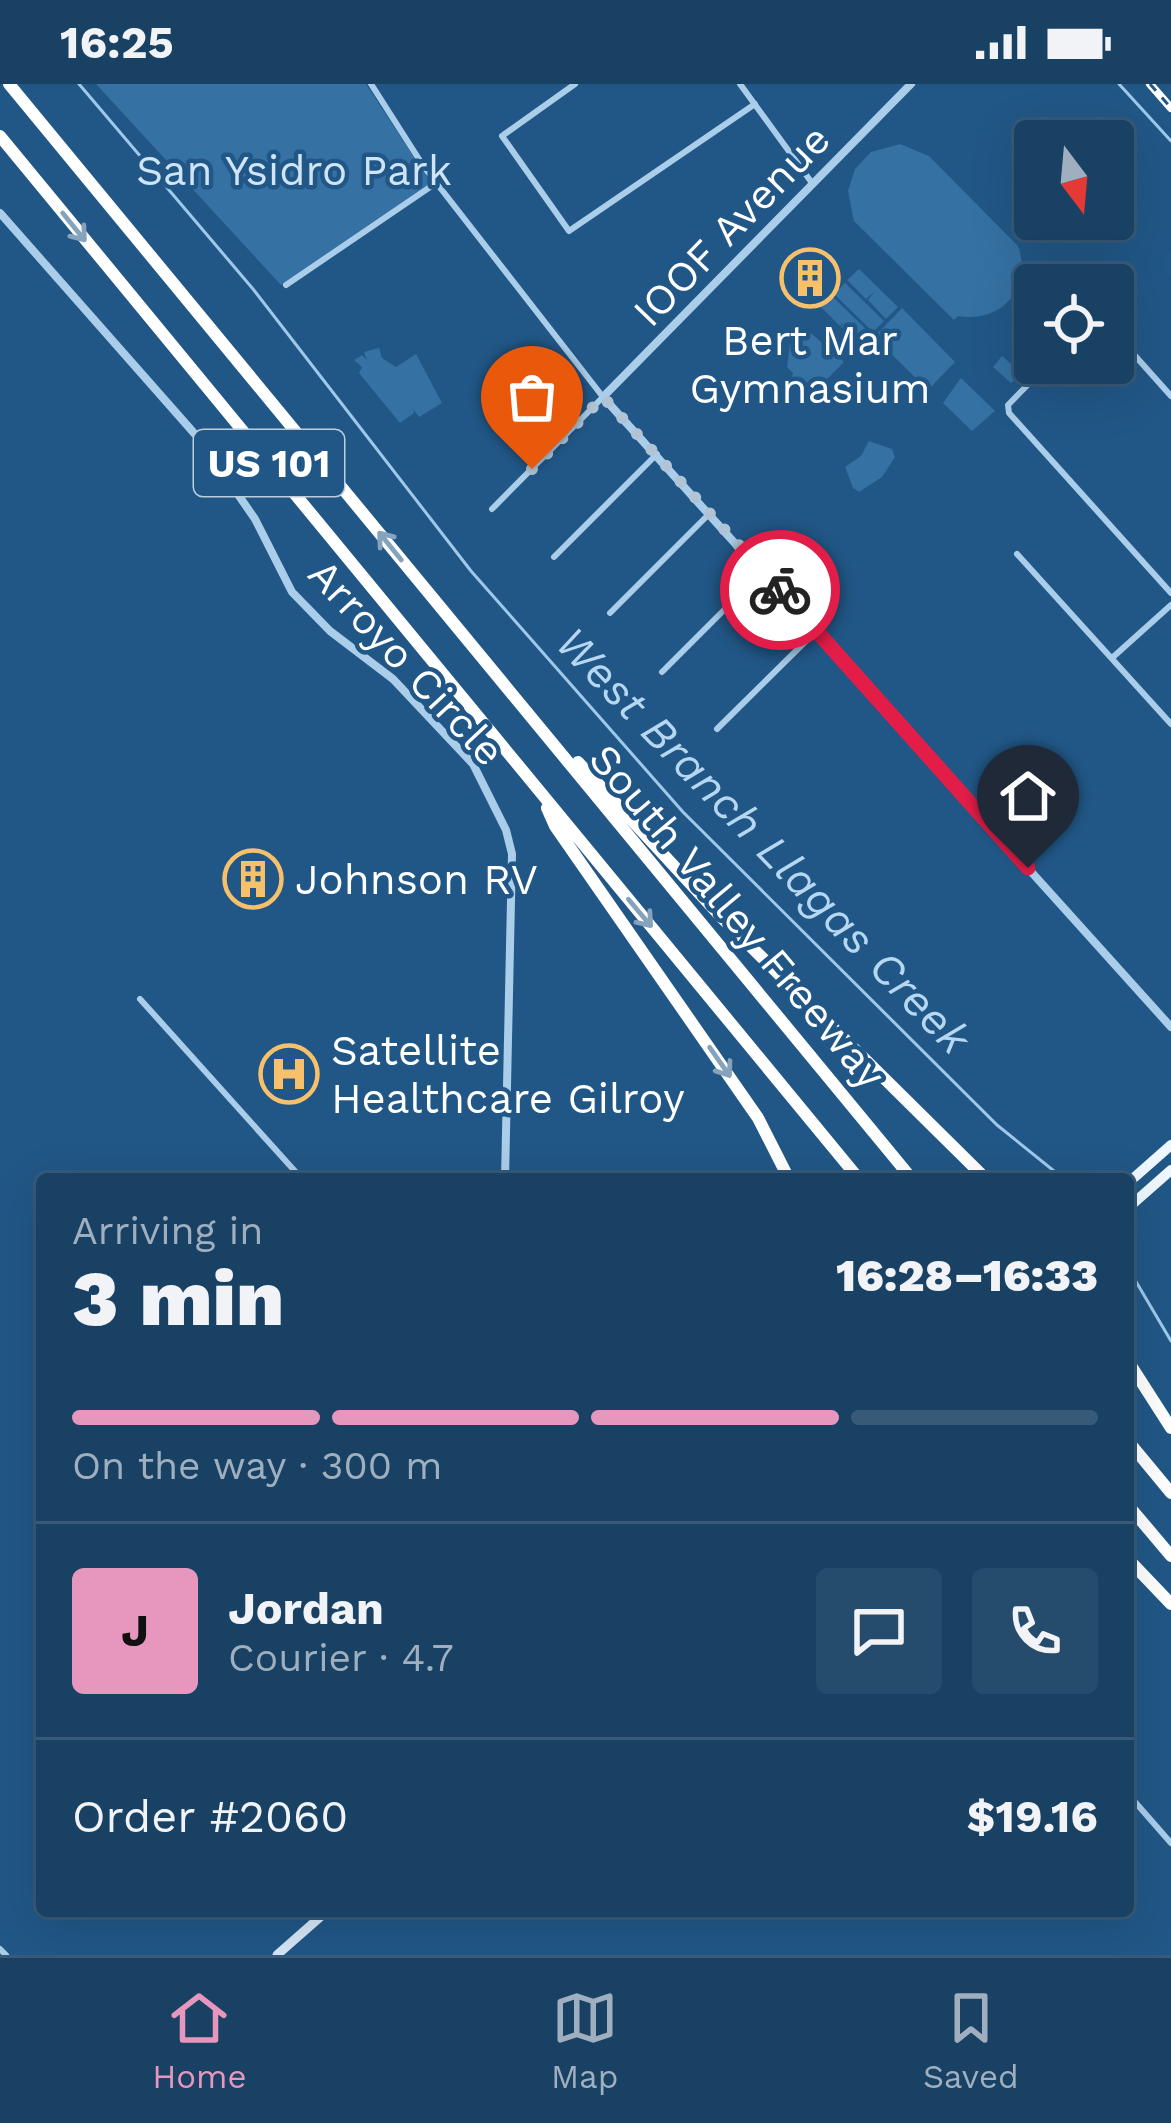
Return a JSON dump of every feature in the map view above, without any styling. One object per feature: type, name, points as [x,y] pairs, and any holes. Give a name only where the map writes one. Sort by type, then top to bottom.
[{"type":"highway","name":"South Valley Freeway","points":[[9,84],[907,1173]]},
{"type":"highway","name":"South Valley Freeway","points":[[0,136],[855,1173]]},
{"type":"highway","points":[[464,636],[709,905],[980,1173]]},
{"type":"highway","points":[[539,790],[556,826],[758,1118],[786,1173]]},
{"type":"highway","points":[[1134,1370],[1171,1428]]},
{"type":"highway","points":[[1134,1448],[1171,1493]]},
{"type":"highway","points":[[1134,1512],[1171,1556]]},
{"type":"highway","points":[[1134,1564],[1171,1604]]},
{"type":"main road","points":[[1134,1178],[1171,1145]]},
{"type":"main road","points":[[1134,1203],[1171,1170]]},
{"type":"main road","points":[[277,1955],[319,1917]]},
{"type":"street","points":[[371,84],[436,183],[603,397],[1171,1027]]},
{"type":"street","points":[[575,84],[502,136],[569,232],[755,104]]},
{"type":"street","points":[[740,84],[813,184]]},
{"type":"street","name":"IOOF Avenue","points":[[492,509],[911,84]]},
{"type":"street","points":[[286,285],[436,183]]},
{"type":"street","name":"Arroyo Circle","points":[[0,213],[201,441],[255,519],[292,592],[330,631],[393,679],[473,764],[506,830],[512,854],[504,1173]]},
{"type":"street","points":[[1134,355],[1171,396]]},
{"type":"street","points":[[1027,384],[1008,408],[1012,418],[1171,593]]},
{"type":"street","points":[[554,557],[657,454]]},
{"type":"street","points":[[610,613],[711,512]]},
{"type":"street","points":[[1017,554],[1171,724]]},
{"type":"street","points":[[662,672],[764,571]]},
{"type":"street","points":[[1112,658],[1171,605]]},
{"type":"street","points":[[716,729],[816,632]]},
{"type":"street","points":[[140,999],[297,1173]]},
{"type":"street","points":[[1134,1801],[1171,1843]]},
{"type":"green space","name":"San Ysidro Park","points":[[96,84],[366,84],[431,183],[281,285]]},
{"type":"green space","points":[[900,144],[929,156],[1018,246],[1022,264],[1014,264],[1014,293],[1000,308],[954,320],[854,221],[848,191],[855,169],[871,152]]},
{"type":"green space","points":[[859,269],[898,307],[886,319],[868,300],[874,292],[866,299],[847,280]]},
{"type":"green space","points":[[845,283],[884,321],[873,332],[834,294]]},
{"type":"green space","points":[[832,296],[871,334],[860,346],[841,327],[844,323],[840,326],[821,307]]},
{"type":"green space","points":[[902,308],[955,362],[928,390],[874,337]]},
{"type":"green space","points":[[805,328],[844,362],[813,393],[795,385],[787,367],[790,344]]},
{"type":"green space","points":[[379,348],[382,358],[396,367],[416,354],[442,403],[419,417],[413,409],[400,423],[359,373],[362,367],[354,360],[362,355],[367,360],[364,352]]},
{"type":"green space","points":[[1002,356],[1011,364],[1014,361],[1011,383],[993,367]]},
{"type":"green space","points":[[961,378],[995,411],[972,431],[943,403]]},
{"type":"green space","points":[[869,441],[892,449],[895,457],[882,477],[859,492],[845,467],[861,456]]},
{"type":"waterway","name":"West Branch Llagas Creek","points":[[79,84],[253,289],[471,571],[683,812],[997,1125],[1057,1173]]},
{"type":"waterway","points":[[1119,84],[1171,141]]},
{"type":"waterway","name":"West Branch Llagas Creek","points":[[1134,1278],[1171,1341]]},
{"type":"railway","points":[[1150,84],[1171,108]]},
{"type":"way so far","points":[[532,469],[603,397],[780,590]]},
{"type":"place","name":"Bert Mar Gymnasium","points":[[810,278]]},
{"type":"place","name":"Johnson RV","points":[[253,879]]},
{"type":"place","name":"Satellite Healthcare Gilroy","points":[[289,1074]]},
{"type":"route","points":[[780,590],[1028,868]]}]
